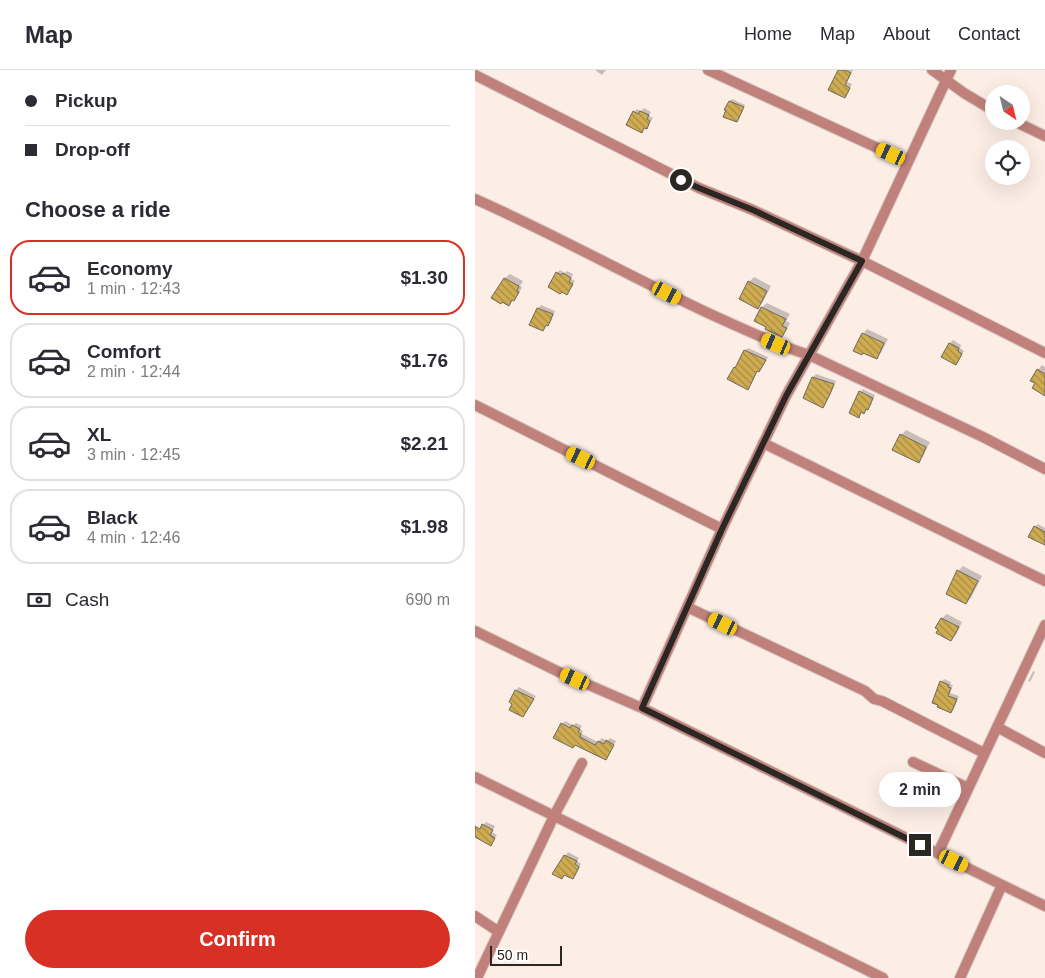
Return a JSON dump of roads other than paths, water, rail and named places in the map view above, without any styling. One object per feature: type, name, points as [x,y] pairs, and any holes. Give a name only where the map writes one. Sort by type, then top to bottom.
[{"type":"street","points":[[707,70],[908,162]]},
{"type":"street","points":[[932,70],[985,106]]},
{"type":"street","points":[[642,708],[722,529],[763,443],[786,396],[862,261],[951,70]]},
{"type":"street","points":[[475,75],[699,188],[753,210],[862,261],[1045,353]]},
{"type":"street","points":[[1030,129],[1045,136]]},
{"type":"street","points":[[475,199],[685,302],[764,339],[809,355],[1045,469]]},
{"type":"street","points":[[475,405],[722,529]]},
{"type":"street","points":[[763,443],[1045,581]]},
{"type":"street","points":[[687,607],[865,691],[874,699],[882,701],[984,753]]},
{"type":"street","points":[[937,854],[1045,625]]},
{"type":"street","points":[[475,631],[559,672],[642,708],[1045,906]]},
{"type":"street","points":[[997,727],[1045,753]]},
{"type":"street","points":[[913,762],[968,788]]},
{"type":"street","points":[[477,978],[554,816],[582,763]]},
{"type":"street","points":[[475,777],[883,978]]},
{"type":"street","points":[[960,978],[1002,885]]},
{"type":"street","points":[[475,916],[499,932]]}]
